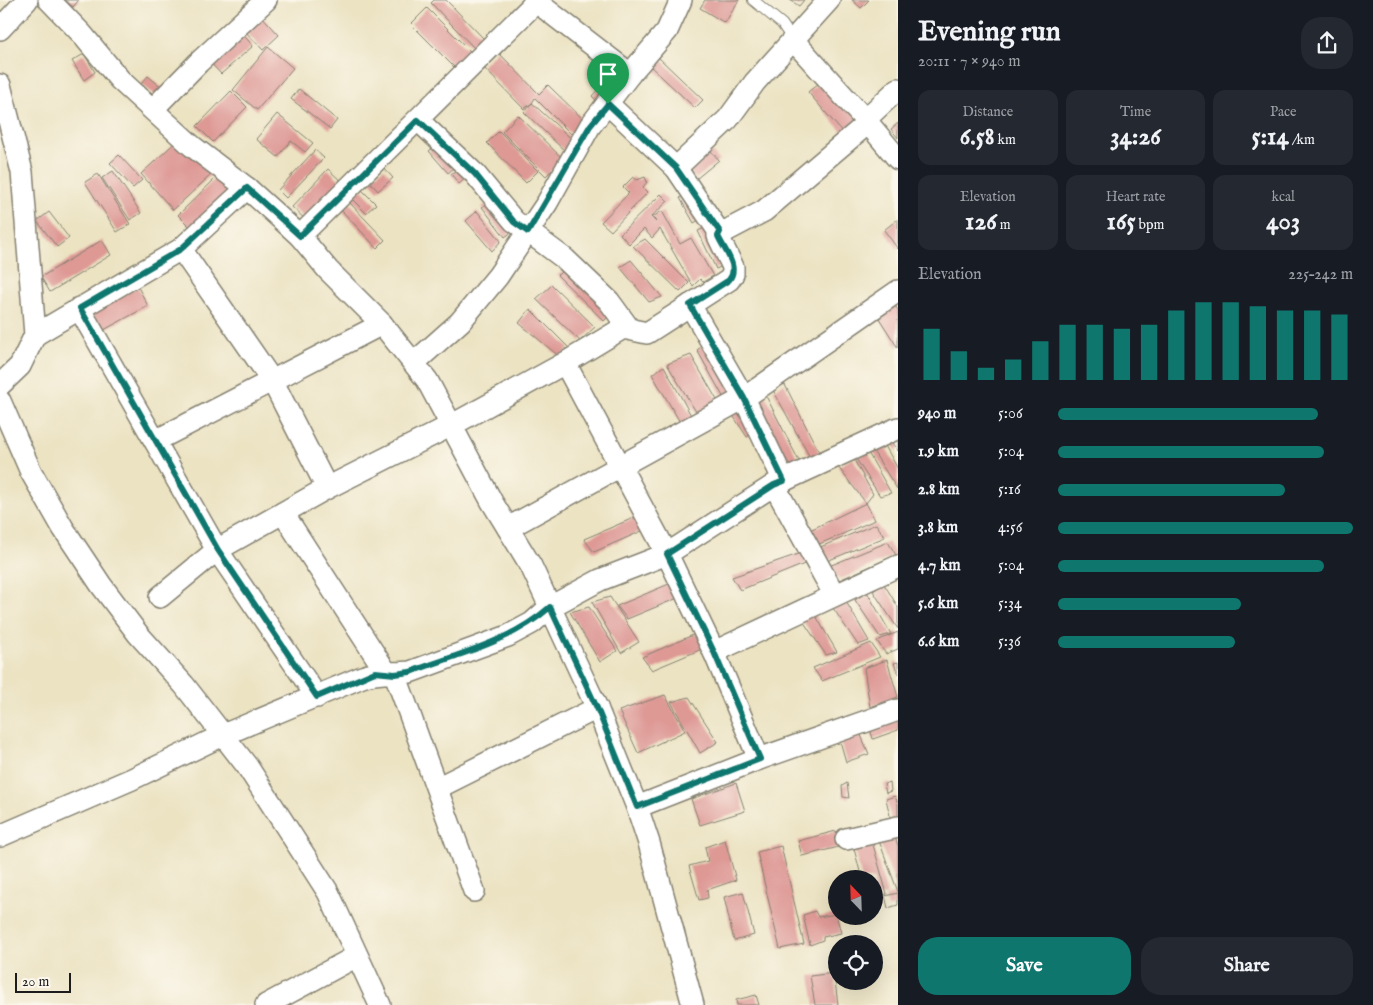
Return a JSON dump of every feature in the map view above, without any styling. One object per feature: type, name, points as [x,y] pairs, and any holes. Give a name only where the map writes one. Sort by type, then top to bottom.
[{"type":"street","points":[[0,29],[27,0]]},
{"type":"street","points":[[49,0],[82,33],[120,80],[192,146],[247,188],[300,236],[328,270],[382,324],[414,362],[452,425],[474,470],[531,566],[597,708],[637,807],[669,910],[693,1005]]},
{"type":"street","points":[[153,109],[199,62],[266,0]]},
{"type":"street","points":[[414,362],[460,322],[476,304],[528,232],[590,126],[630,74],[667,32],[681,0]]},
{"type":"street","points":[[676,168],[728,119],[755,82],[829,0]]},
{"type":"street","points":[[300,236],[535,1],[630,74]]},
{"type":"street","points":[[793,40],[898,159]]},
{"type":"street","points":[[0,85],[22,172],[35,335],[20,366],[0,385]]},
{"type":"street","points":[[720,232],[764,212],[790,192],[868,123],[870,115],[898,89]]},
{"type":"street","points":[[160,597],[218,550],[327,488],[452,425],[565,363],[618,331],[628,327],[647,332],[729,280],[733,274],[733,267],[718,236],[720,232],[676,168],[608,104]]},
{"type":"street","points":[[418,120],[475,174],[514,222],[565,259],[609,300],[628,327]]},
{"type":"street","points":[[35,335],[181,249],[247,188]]},
{"type":"street","points":[[181,249],[272,382],[327,488]]},
{"type":"street","points":[[508,528],[744,398],[898,291]]},
{"type":"street","points":[[690,305],[744,398],[779,483],[834,594]]},
{"type":"street","points":[[80,308],[218,550],[317,697]]},
{"type":"street","points":[[156,441],[382,324]]},
{"type":"street","points":[[565,363],[667,554],[714,652],[760,759]]},
{"type":"street","points":[[0,401],[31,472],[79,552],[138,634],[184,684],[247,766],[328,892],[380,1005]]},
{"type":"street","points":[[0,836],[132,779],[223,735],[362,677],[375,672],[410,672],[508,636],[532,623],[550,607],[600,580],[667,554],[779,483],[898,428]]},
{"type":"street","points":[[283,513],[391,673],[437,788],[474,890]]},
{"type":"street","points":[[714,652],[834,594],[898,566]]},
{"type":"street","points":[[437,788],[597,708]]},
{"type":"street","points":[[637,807],[760,759],[898,710]]},
{"type":"street","points":[[846,839],[898,827]]},
{"type":"street","points":[[266,1005],[357,956]]},
{"type":"lane","points":[[752,0],[782,24],[793,40]]},
{"type":"building","points":[[65,0],[79,0],[73,7]]},
{"type":"building","points":[[434,0],[446,0],[486,41],[476,50],[431,3]]},
{"type":"building","points":[[705,0],[739,0],[725,23],[700,8]]},
{"type":"building","points":[[790,0],[804,0],[799,6]]},
{"type":"building","points":[[852,0],[869,0],[861,8]]},
{"type":"building","points":[[427,8],[473,54],[457,70],[411,24]]},
{"type":"building","points":[[259,13],[279,35],[263,50],[242,28]]},
{"type":"building","points":[[239,30],[253,46],[221,74],[207,59]]},
{"type":"building","points":[[268,47],[293,68],[257,110],[233,90]]},
{"type":"building","points":[[497,51],[539,94],[548,85],[588,124],[575,138],[535,98],[524,109],[482,66]]},
{"type":"building","points":[[84,54],[95,72],[84,80],[72,61]]},
{"type":"building","points":[[657,56],[703,100],[695,108],[649,65]]},
{"type":"building","points":[[611,75],[620,84],[601,105],[592,96]]},
{"type":"building","points":[[148,76],[164,89],[157,97],[141,84]]},
{"type":"building","points":[[824,79],[860,120],[844,134],[808,92]]},
{"type":"building","points":[[299,89],[337,120],[330,129],[291,99]]},
{"type":"building","points":[[231,91],[247,107],[213,142],[197,126]]},
{"type":"building","points":[[532,103],[575,142],[566,152],[524,112]]},
{"type":"building","points":[[277,114],[313,143],[305,152],[291,141],[278,157],[256,139]]},
{"type":"building","points":[[518,115],[563,159],[546,176],[502,132]]},
{"type":"building","points":[[898,123],[898,138],[891,129]]},
{"type":"building","points":[[499,131],[538,171],[526,183],[487,143]]},
{"type":"building","points":[[180,138],[213,173],[173,210],[141,174]]},
{"type":"building","points":[[438,144],[456,166],[448,173],[429,151]]},
{"type":"building","points":[[315,150],[324,158],[286,198],[278,190]]},
{"type":"building","points":[[711,151],[719,160],[696,179],[688,170]]},
{"type":"building","points":[[119,155],[142,180],[133,188],[110,163]]},
{"type":"building","points":[[464,164],[472,173],[459,184],[451,174]]},
{"type":"building","points":[[384,168],[393,178],[378,191],[369,181]]},
{"type":"building","points":[[328,169],[344,184],[308,222],[292,207]]},
{"type":"building","points":[[113,171],[141,213],[130,220],[102,178]]},
{"type":"building","points":[[98,174],[130,224],[117,232],[85,182]]},
{"type":"building","points":[[220,174],[236,191],[195,232],[178,215]]},
{"type":"building","points":[[633,177],[637,180],[645,177],[647,182],[643,187],[648,192],[611,231],[601,222],[629,193],[623,187]]},
{"type":"building","points":[[361,189],[376,204],[366,213],[351,198]]},
{"type":"building","points":[[690,192],[704,217],[694,223],[680,198]]},
{"type":"building","points":[[661,194],[668,201],[651,217],[656,222],[653,217],[662,211],[680,244],[691,238],[713,276],[703,282],[700,279],[693,286],[660,229],[652,238],[644,229],[629,244],[620,234]]},
{"type":"building","points":[[493,199],[516,229],[505,237],[482,207]]},
{"type":"building","points":[[348,201],[385,240],[377,248],[340,209]]},
{"type":"building","points":[[477,211],[501,241],[492,251],[466,221]]},
{"type":"building","points":[[49,212],[69,238],[57,247],[37,221]]},
{"type":"building","points":[[898,219],[898,249],[884,230]]},
{"type":"building","points":[[711,225],[729,263],[716,269],[698,231]]},
{"type":"building","points":[[645,239],[689,283],[680,292],[633,246]]},
{"type":"building","points":[[102,240],[111,255],[50,292],[41,277]]},
{"type":"building","points":[[631,260],[662,297],[649,302],[620,267]]},
{"type":"building","points":[[569,268],[613,312],[604,321],[557,275]]},
{"type":"building","points":[[552,285],[595,327],[580,341],[536,299]]},
{"type":"building","points":[[138,287],[148,306],[102,331],[91,313]]},
{"type":"building","points":[[894,304],[898,310],[898,348],[877,315]]},
{"type":"building","points":[[530,309],[569,348],[561,358],[519,323]]},
{"type":"building","points":[[708,342],[737,395],[725,400],[697,350]]},
{"type":"building","points":[[691,355],[721,407],[698,415],[667,364]]},
{"type":"building","points":[[664,366],[693,419],[681,424],[652,374]]},
{"type":"building","points":[[784,383],[823,460],[812,461],[773,390]]},
{"type":"building","points":[[763,390],[802,467],[791,468],[751,397]]},
{"type":"building","points":[[744,406],[754,432],[747,437],[732,414]]},
{"type":"building","points":[[898,439],[898,451],[892,443]]},
{"type":"building","points":[[884,444],[898,469],[897,489],[873,451]]},
{"type":"building","points":[[867,451],[891,493],[880,496],[856,459]]},
{"type":"building","points":[[853,458],[873,494],[866,503],[838,467]]},
{"type":"building","points":[[866,503],[875,520],[817,545],[808,531]]},
{"type":"building","points":[[643,514],[651,527],[594,552],[584,539]]},
{"type":"building","points":[[876,524],[885,537],[827,561],[818,548]]},
{"type":"building","points":[[888,542],[896,555],[839,580],[829,566]]},
{"type":"building","points":[[804,552],[807,563],[740,590],[732,577]]},
{"type":"building","points":[[676,581],[685,595],[627,619],[617,606]]},
{"type":"building","points":[[884,584],[898,607],[898,629],[873,591]]},
{"type":"building","points":[[867,592],[891,634],[880,637],[855,600]]},
{"type":"building","points":[[610,597],[639,642],[621,653],[592,602]]},
{"type":"building","points":[[845,600],[869,641],[858,645],[833,608]]},
{"type":"building","points":[[589,607],[617,651],[600,662],[570,612]]},
{"type":"building","points":[[813,611],[837,652],[826,655],[801,618]]},
{"type":"building","points":[[700,632],[709,646],[652,670],[642,657]]},
{"type":"building","points":[[898,632],[898,649],[886,654],[877,641]]},
{"type":"building","points":[[871,643],[880,657],[822,681],[813,668]]},
{"type":"building","points":[[887,660],[898,697],[870,707],[864,668]]},
{"type":"building","points":[[898,662],[898,674],[894,663]]},
{"type":"building","points":[[665,695],[685,731],[638,753],[619,711]]},
{"type":"building","points":[[689,697],[718,742],[700,753],[671,702]]},
{"type":"building","points":[[898,720],[898,730],[873,739],[870,729]]},
{"type":"building","points":[[860,733],[869,754],[846,762],[840,741]]},
{"type":"building","points":[[890,782],[891,791],[886,793],[884,784]]},
{"type":"building","points":[[736,783],[745,811],[700,825],[691,799]]},
{"type":"building","points":[[847,783],[849,798],[843,797],[842,786]]},
{"type":"building","points":[[895,796],[898,804],[898,818],[891,820],[886,799]]},
{"type":"building","points":[[836,831],[839,847],[802,856],[798,841]]},
{"type":"building","points":[[894,834],[898,846],[898,892],[878,838]]},
{"type":"building","points":[[725,840],[736,880],[707,890],[708,898],[699,900],[689,866],[708,861],[705,847]]},
{"type":"building","points":[[872,841],[880,870],[860,870],[853,845]]},
{"type":"building","points":[[781,846],[804,944],[780,949],[757,852]]},
{"type":"building","points":[[883,880],[887,894],[883,895]]},
{"type":"building","points":[[743,892],[754,935],[734,941],[724,897]]},
{"type":"building","points":[[898,893],[898,905],[888,908],[885,896]]},
{"type":"building","points":[[815,911],[818,917],[828,915],[828,925],[839,925],[841,933],[828,935],[823,937],[823,940],[810,945],[803,915]]},
{"type":"building","points":[[828,974],[828,990],[836,990],[838,1005],[815,1005],[810,976]]},
{"type":"building","points":[[756,995],[759,1005],[737,1005],[736,1000]]},
{"type":"route","points":[[608,104],[662,152],[676,168],[716,229],[720,232],[718,236],[733,267],[733,274],[729,280],[690,305],[744,398],[784,481],[774,485],[667,554],[714,652],[760,759],[637,807],[597,708],[550,607],[532,623],[508,636],[410,672],[395,674],[375,672],[317,697],[218,550],[80,308],[181,249],[247,188],[300,236],[418,120],[462,160],[514,222],[528,232],[547,203],[590,126],[608,104]]}]
